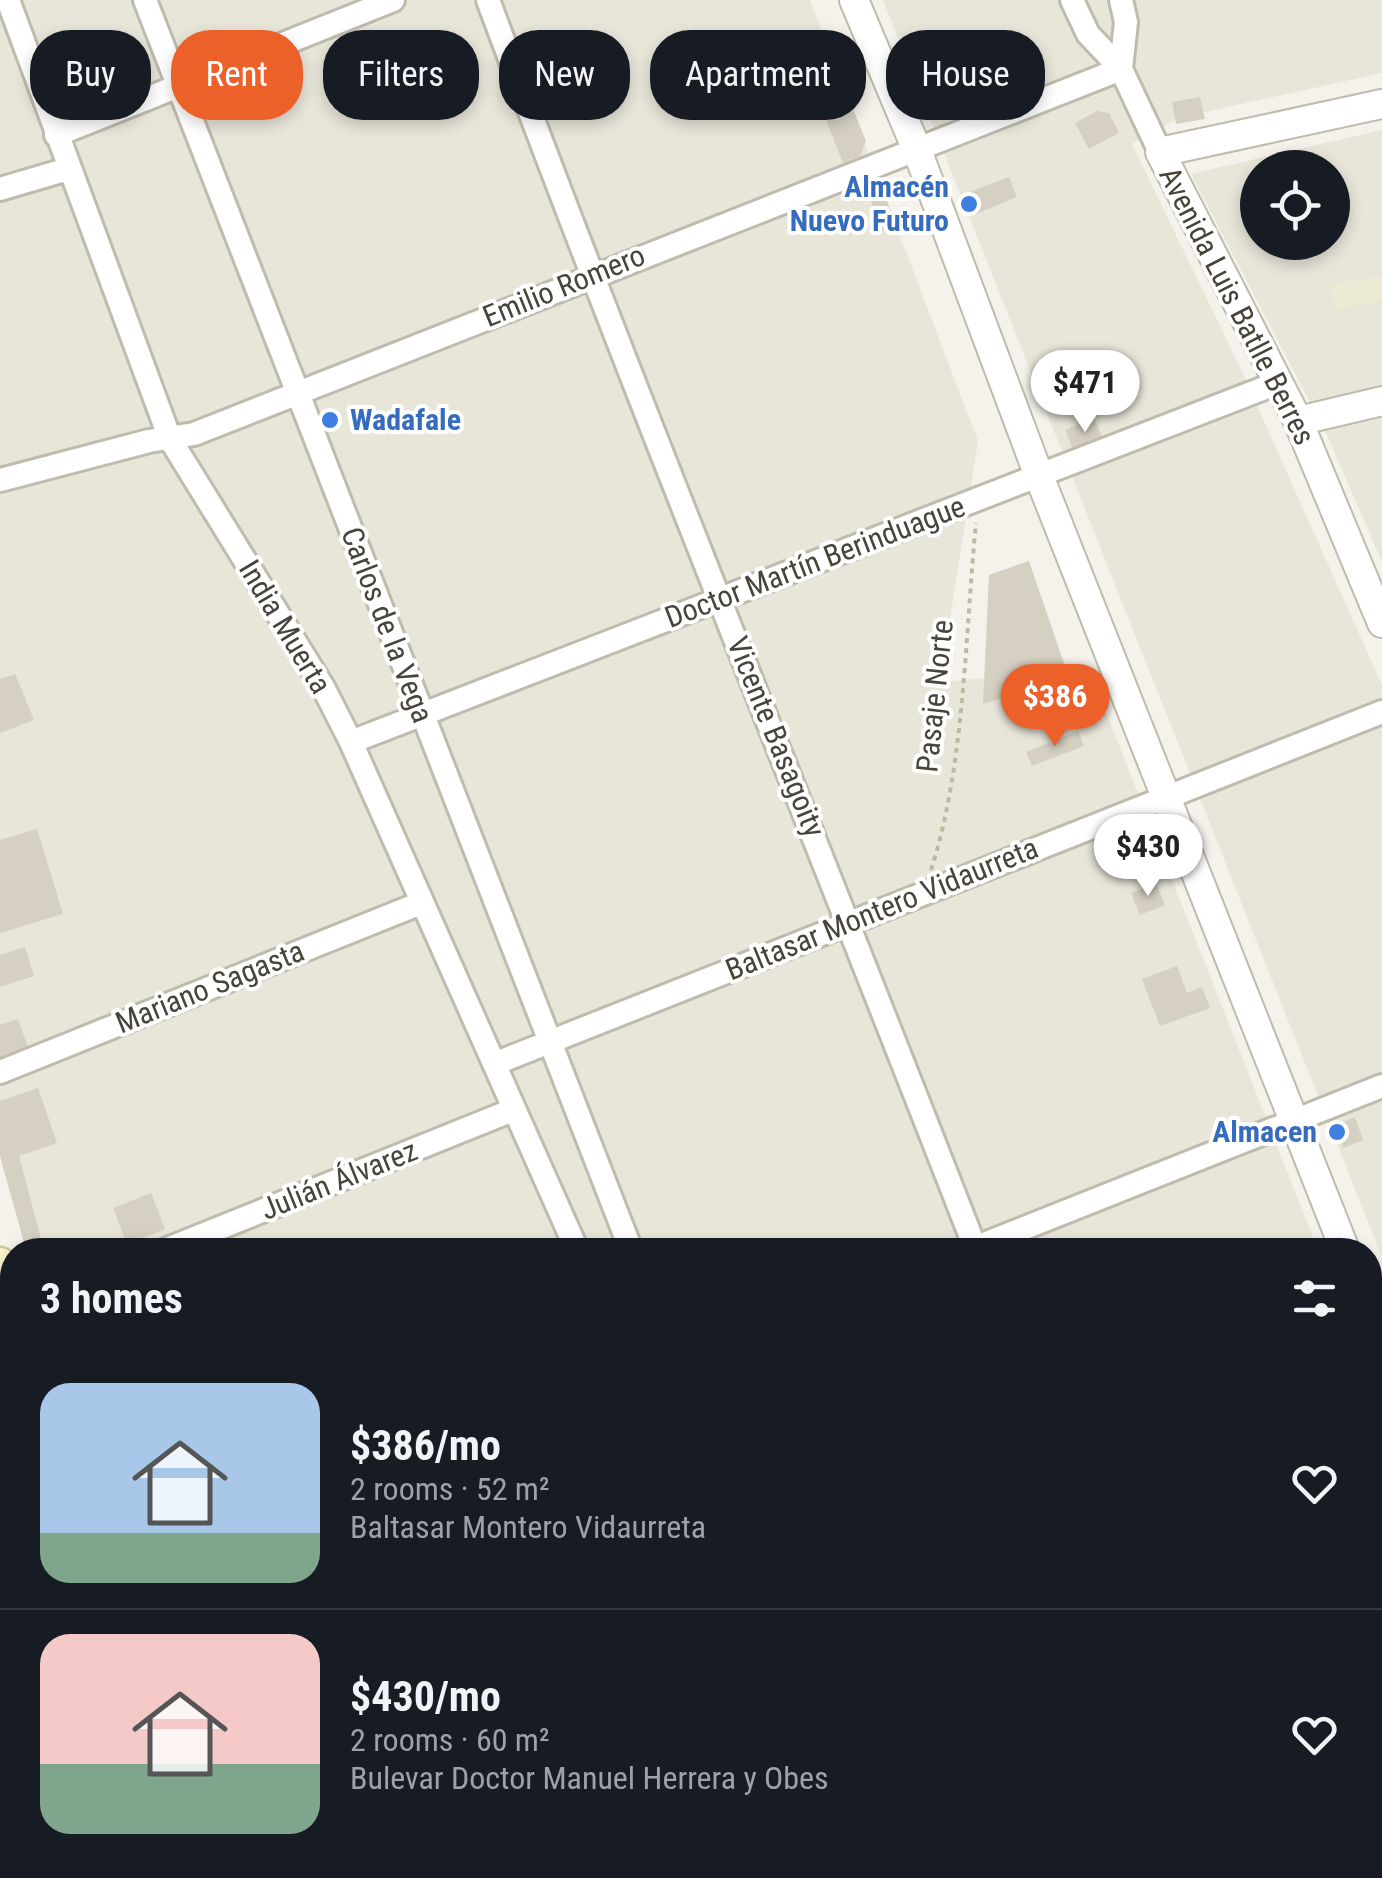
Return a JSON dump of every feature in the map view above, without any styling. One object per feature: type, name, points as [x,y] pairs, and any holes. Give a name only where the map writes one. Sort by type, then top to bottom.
[{"type":"street","name":"India Muerta","points":[[8,0],[170,439],[323,686],[572,1238]]},
{"type":"street","name":"Carlos de la Vega","points":[[145,0],[171,68]]},
{"type":"street","points":[[303,36],[393,0]]},
{"type":"street","name":"Vicente Basagoity","points":[[488,0],[590,275],[850,922],[969,1238]]},
{"type":"street","points":[[854,0],[1340,1238]]},
{"type":"street","name":"Avenida Luis Batlle Berres","points":[[1072,0],[1088,34],[1121,69],[1280,382],[1382,623]]},
{"type":"street","points":[[1121,0],[1126,22],[1121,69]]},
{"type":"street","name":"Emilio Romero","points":[[0,480],[170,439],[297,394],[590,275],[1121,69]]},
{"type":"street","points":[[56,136],[171,89]]},
{"type":"street","points":[[1160,152],[1382,104]]},
{"type":"street","name":"Carlos de la Vega","points":[[191,120],[626,1238]]},
{"type":"street","points":[[0,189],[68,169]]},
{"type":"street","name":"Doctor Martín Berinduague","points":[[351,742],[1280,382]]},
{"type":"street","points":[[1298,421],[1382,401]]},
{"type":"street","name":"Baltasar Montero Vidaurreta","points":[[494,1064],[1382,712]]},
{"type":"street","name":"Mariano Sagasta","points":[[0,1072],[421,903]]},
{"type":"street","points":[[1000,1238],[1382,1086]]},
{"type":"street","name":"Julián Álvarez","points":[[195,1238],[514,1110]]},
{"type":"path","name":"Pasaje Norte","points":[[922,894],[946,818],[961,714],[978,499]]},
{"type":"shaded area","points":[[0,0],[810,0],[821,30],[650,30],[650,120],[856,120],[978,441],[940,682],[1089,669],[1313,1238],[24,1238],[0,1147]]},
{"type":"shaded area","points":[[883,0],[1382,0],[1382,73],[1178,118],[1132,144],[1238,363],[1382,685],[1382,1238],[1374,1238],[931,120],[1045,120],[1045,30],[895,30]]},
{"type":"shaded area","points":[[1382,130],[1382,562],[1328,437],[1191,174],[1240,163],[1240,260],[1350,260],[1350,150],[1295,150]]},
{"type":"shaded area","points":[[1382,275],[1382,301],[1335,310],[1330,285]]},
{"type":"building","points":[[1200,97],[1205,119],[1176,124],[1172,102]]},
{"type":"building","points":[[1097,111],[1109,113],[1119,133],[1089,149],[1075,123]]},
{"type":"building","points":[[826,120],[857,120],[866,141],[860,156],[843,163]]},
{"type":"building","points":[[1009,177],[1017,197],[971,216],[962,195]]},
{"type":"building","points":[[884,193],[896,225],[882,230],[870,198]]},
{"type":"building","points":[[1094,418],[1104,442],[1084,450],[1072,447],[1065,430]]},
{"type":"building","points":[[1029,561],[1068,675],[983,704],[989,575]]},
{"type":"building","points":[[15,674],[34,720],[0,733],[0,679]]},
{"type":"building","points":[[1078,731],[1084,746],[1032,766],[1026,752]]},
{"type":"building","points":[[37,829],[63,914],[0,933],[0,840]]},
{"type":"building","points":[[1156,883],[1165,905],[1140,915],[1131,893]]},
{"type":"building","points":[[25,947],[34,976],[0,987],[0,955]]},
{"type":"building","points":[[1177,966],[1187,993],[1202,987],[1210,1008],[1160,1026],[1142,979]]},
{"type":"building","points":[[18,1019],[29,1050],[0,1060],[0,1025]]},
{"type":"building","points":[[38,1088],[57,1143],[19,1156],[41,1238],[23,1238],[0,1156],[0,1101]]},
{"type":"building","points":[[1355,1117],[1363,1140],[1343,1148],[1335,1130],[1337,1124]]},
{"type":"building","points":[[151,1193],[165,1229],[142,1238],[125,1238],[113,1208]]},
{"type":"place","name":"Almacén Nuevo Futuro","points":[[969,204]]},
{"type":"place","name":"Wadafale","points":[[330,420]]},
{"type":"place","name":"Almacen","points":[[1337,1132]]}]
